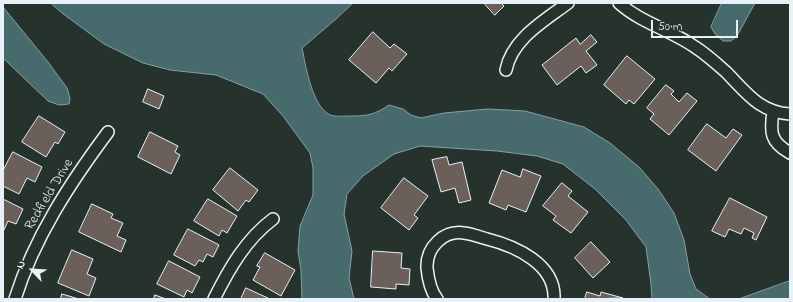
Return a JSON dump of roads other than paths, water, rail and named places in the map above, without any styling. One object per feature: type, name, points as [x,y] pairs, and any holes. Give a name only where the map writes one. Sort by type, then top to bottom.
[{"type":"street","points":[[506,70],[509,57],[521,41],[568,3]]},
{"type":"street","points":[[619,3],[634,15],[694,46],[716,63],[754,100],[772,111],[790,114]]},
{"type":"street","points":[[772,111],[771,130],[773,138],[783,150],[790,153]]},
{"type":"street","name":"Redfield Drive","points":[[15,299],[27,268],[51,218],[77,176],[108,132]]},
{"type":"street","points":[[214,299],[232,266],[244,248],[260,229],[273,219]]},
{"type":"street","points":[[437,299],[429,283],[427,260],[433,246],[437,241],[449,234],[456,233],[471,234],[502,243],[530,258],[548,275],[554,290],[554,299]]},
{"type":"water","points":[[51,3],[353,3],[302,48],[314,95],[324,110],[330,115],[363,116],[380,111],[389,105],[403,109],[411,115],[421,118],[444,113],[488,109],[525,111],[584,127],[610,143],[639,167],[658,189],[674,213],[684,240],[690,274],[696,289],[710,299],[652,299],[646,247],[626,220],[595,189],[563,164],[537,156],[497,151],[420,146],[394,154],[363,176],[347,194],[344,214],[352,251],[349,278],[354,299],[302,299],[301,270],[298,251],[300,226],[313,195],[313,168],[310,153],[283,116],[263,94],[216,75],[170,70],[143,63],[104,44]]},
{"type":"water","points":[[722,3],[755,3],[737,36],[731,41],[723,41],[715,34],[711,27]]},
{"type":"water","points":[[3,7],[48,62],[67,88],[70,98],[69,104],[59,105],[48,101],[3,58]]},
{"type":"water","points":[[790,281],[790,299],[739,299]]}]
